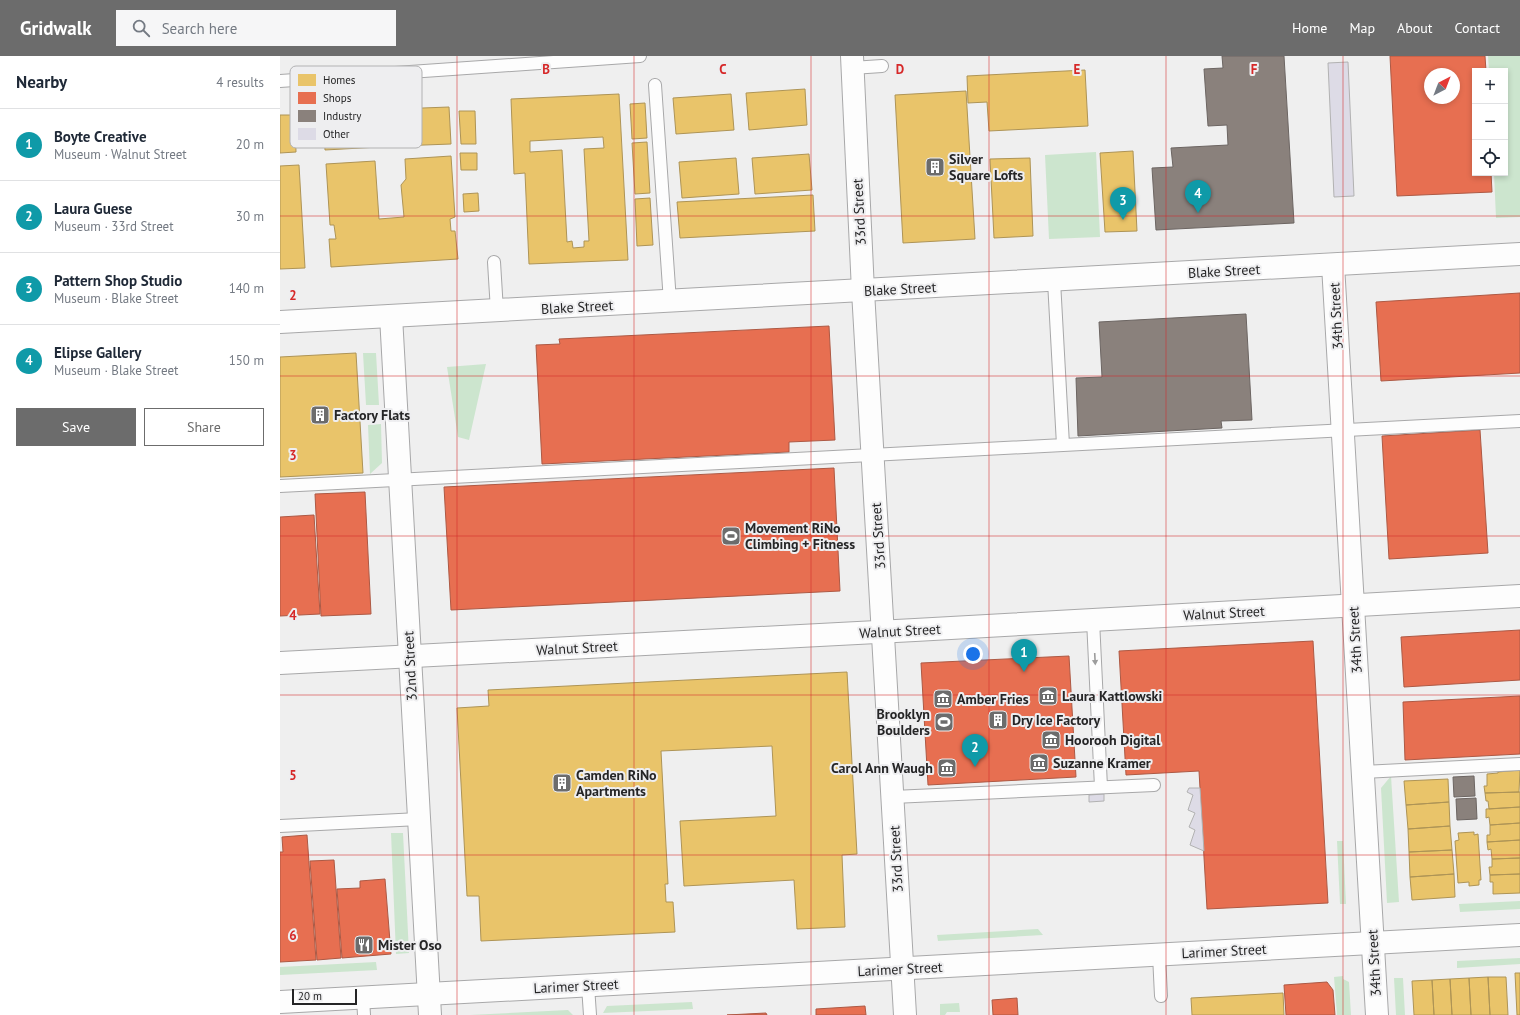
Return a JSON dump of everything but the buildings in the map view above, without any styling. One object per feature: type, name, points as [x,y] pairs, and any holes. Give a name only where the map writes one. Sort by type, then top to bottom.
[{"type":"street","name":"33rd Street","points":[[852,62],[863,291],[905,1015]]},
{"type":"street","name":"Blake Street","points":[[280,322],[670,302],[1520,254]]},
{"type":"street","name":"34th Street","points":[[1333,265],[1377,1015]]},
{"type":"street","name":"32nd Street","points":[[391,316],[430,1005]]},
{"type":"street","name":"Walnut Street","points":[[280,664],[1520,596]]},
{"type":"street","name":"Larimer Street","points":[[280,1002],[363,1006],[430,1005],[588,986],[1520,935]]},
{"type":"lane","points":[[422,71],[640,56]]},
{"type":"lane","points":[[852,62],[882,66]]},
{"type":"lane","points":[[280,81],[290,80]]},
{"type":"lane","points":[[655,85],[670,302]]},
{"type":"lane","points":[[494,262],[497,311]]},
{"type":"lane","points":[[1054,280],[1063,445]]},
{"type":"lane","points":[[280,486],[1520,421]]},
{"type":"lane","points":[[1093,620],[1101,787]]},
{"type":"lane","points":[[1363,772],[1520,764]]},
{"type":"lane","points":[[893,797],[1154,785]]},
{"type":"lane","points":[[280,826],[419,819]]},
{"type":"lane","points":[[1159,954],[1161,996]]},
{"type":"lane","points":[[588,986],[590,1015]]},
{"type":"lane","points":[[280,1002],[281,1015]]},
{"type":"green space","points":[[1488,56],[1520,56],[1520,217],[1496,218],[1494,176],[1508,176],[1508,68],[1489,68]]},
{"type":"green space","points":[[1096,152],[1100,237],[1049,239],[1045,155]]},
{"type":"green space","points":[[363,353],[376,353],[379,405],[366,405]]},
{"type":"green space","points":[[486,364],[469,440],[458,437],[447,367]]},
{"type":"green space","points":[[381,424],[382,463],[370,474],[368,425]]},
{"type":"green space","points":[[1391,776],[1399,902],[1387,903],[1381,788]]},
{"type":"green space","points":[[391,833],[403,833],[409,953],[396,954]]},
{"type":"green space","points":[[1337,841],[1343,841],[1346,904],[1340,904]]},
{"type":"green space","points":[[1520,901],[1520,909],[1460,912],[1459,904]]},
{"type":"green space","points":[[1038,929],[1043,935],[938,941],[937,935]]},
{"type":"green space","points":[[1520,958],[1520,964],[1457,968],[1457,961]]},
{"type":"green space","points":[[376,962],[377,970],[280,975],[280,967]]},
{"type":"green space","points":[[1343,976],[1343,979],[1349,982],[1351,1015],[1337,1015],[1334,977]]},
{"type":"green space","points":[[1394,978],[1403,978],[1405,1015],[1396,1015]]},
{"type":"green space","points":[[692,1002],[693,1009],[603,1013],[607,1006]]},
{"type":"green space","points":[[959,1003],[960,1012],[947,1012],[945,1015],[940,1015],[940,1004]]},
{"type":"green space","points":[[568,1010],[573,1015],[470,1015]]},
{"type":"place","name":"Silver Square Lofts","points":[[935,167]]},
{"type":"place","name":"Elipse Gallery","points":[[1198,213]]},
{"type":"place","name":"Pattern Shop Studio","points":[[1123,220]]},
{"type":"place","name":"Factory Flats","points":[[320,415]]},
{"type":"place","name":"Movement RiNo Climbing + Fitness","points":[[731,536]]},
{"type":"place","name":"Boyte Creative","points":[[1024,672]]},
{"type":"place","name":"Laura Kattlowski","points":[[1048,696]]},
{"type":"place","name":"Amber Fries","points":[[943,699]]},
{"type":"place","name":"Dry Ice Factory","points":[[998,720]]},
{"type":"place","name":"Brooklyn Boulders","points":[[944,722]]},
{"type":"place","name":"Hoorooh Digital","points":[[1051,740]]},
{"type":"place","name":"Suzanne Kramer","points":[[1039,763]]},
{"type":"place","name":"Laura Guese","points":[[975,767]]},
{"type":"place","name":"Carol Ann Waugh","points":[[947,768]]},
{"type":"place","name":"Camden RiNo Apartments","points":[[562,783]]},
{"type":"place","name":"Mister Oso","points":[[364,945]]}]
